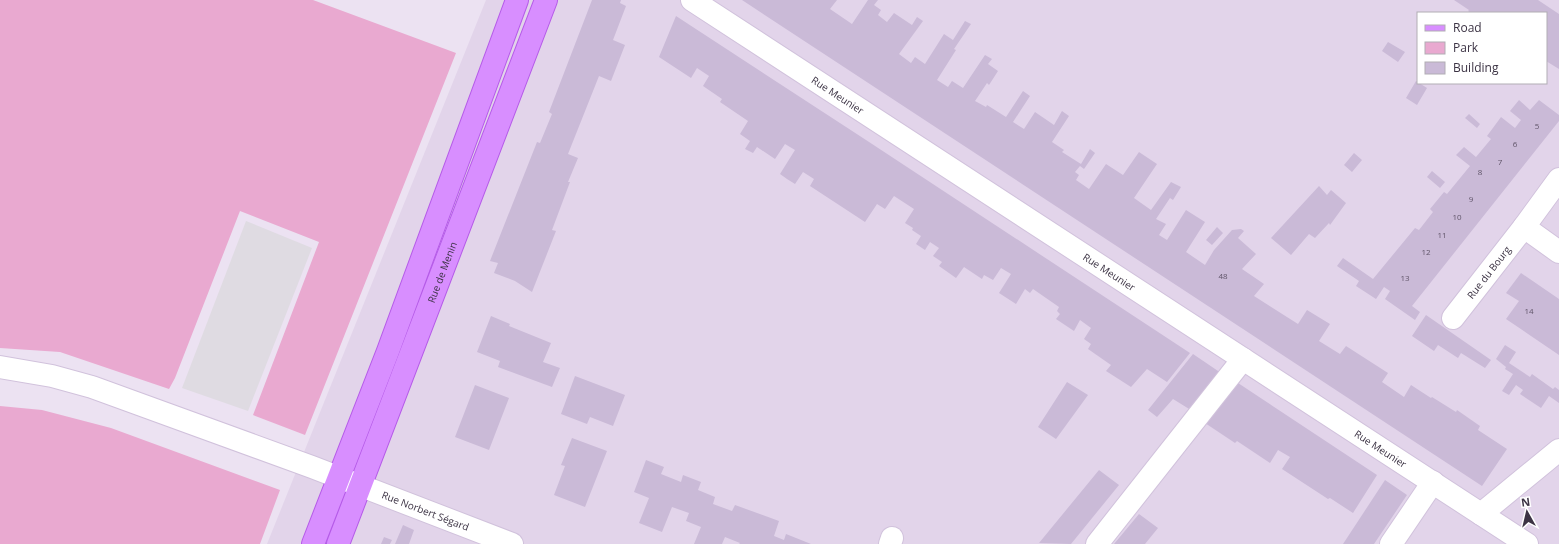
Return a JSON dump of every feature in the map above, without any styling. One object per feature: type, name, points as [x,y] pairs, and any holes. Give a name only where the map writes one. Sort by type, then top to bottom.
[{"type":"main road","points":[[313,544],[388,351],[517,0]]},
{"type":"main road","name":"Rue de Menin","points":[[338,544],[546,0]]},
{"type":"street","name":"Rue Meunier","points":[[692,0],[1527,544]]},
{"type":"street","name":"Rue du Bourg","points":[[1453,318],[1524,227],[1559,178]]},
{"type":"street","points":[[1524,227],[1559,252]]},
{"type":"street","points":[[1097,544],[1243,359]]},
{"type":"street","name":"Rue Norbert Ségard","points":[[0,367],[52,376],[92,387],[339,477],[512,544]]},
{"type":"street","points":[[1481,514],[1559,450]]},
{"type":"street","points":[[1392,544],[1433,482]]},
{"type":"shaded area","points":[[486,0],[1559,0],[1559,544],[267,544]]},
{"type":"shaded area","points":[[246,221],[312,248],[248,411],[182,388]]},
{"type":"green space","points":[[0,0],[313,0],[456,53],[305,435],[253,415],[319,242],[240,211],[175,378],[169,389],[60,352],[0,348]]},
{"type":"green space","points":[[0,406],[42,410],[111,428],[280,490],[260,544],[0,544]]},
{"type":"building","points":[[592,0],[621,0],[620,3],[626,6],[613,40],[625,45],[611,81],[599,76],[568,154],[578,158],[568,182],[570,182],[552,230],[556,231],[532,292],[515,281],[494,273],[498,263],[490,261],[537,142],[540,143],[552,114],[549,112]]},
{"type":"building","points":[[742,0],[837,0],[830,9],[852,24],[868,0],[878,0],[874,5],[881,10],[878,15],[887,22],[894,13],[912,25],[917,17],[923,21],[899,54],[911,63],[915,57],[925,64],[944,34],[953,40],[965,21],[971,24],[954,49],[956,50],[937,80],[948,87],[952,81],[963,88],[985,55],[992,59],[988,64],[998,71],[989,85],[987,83],[975,101],[986,107],[987,105],[1006,117],[1023,91],[1030,96],[1013,122],[1024,129],[1035,112],[1054,125],[1062,111],[1069,116],[1052,142],[1064,150],[1062,152],[1081,164],[1090,149],[1095,153],[1084,169],[1080,166],[1075,172],[1079,175],[1076,180],[1089,189],[1106,164],[1123,175],[1139,152],[1157,164],[1134,198],[1151,210],[1171,182],[1181,187],[1173,200],[1170,198],[1156,219],[1166,224],[1159,235],[1167,240],[1186,210],[1205,222],[1186,252],[1205,265],[1214,250],[1232,230],[1241,229],[1244,231],[1238,238],[1256,254],[1242,269],[1264,284],[1254,296],[1298,324],[1307,310],[1330,324],[1319,341],[1340,354],[1346,346],[1388,373],[1382,382],[1404,397],[1411,385],[1456,412],[1457,410],[1480,426],[1478,430],[1507,449],[1482,486]]},
{"type":"building","points":[[1454,0],[1538,0],[1559,14],[1559,69],[1547,62],[1547,12],[1470,12],[1468,11],[1469,10]]},
{"type":"building","points":[[676,16],[1190,353],[1167,382],[1147,369],[1131,387],[1106,371],[1111,365],[1088,349],[1091,344],[1084,339],[1091,328],[1080,320],[1074,331],[1056,319],[1060,314],[1057,311],[1059,307],[1033,289],[1030,293],[1025,289],[1016,304],[999,293],[1011,274],[1001,268],[993,280],[984,275],[982,279],[964,267],[956,278],[939,266],[942,262],[933,256],[939,248],[930,242],[925,250],[916,244],[921,236],[905,223],[914,209],[894,196],[885,209],[877,204],[865,222],[810,186],[814,179],[803,172],[795,184],[787,179],[780,174],[795,150],[785,144],[775,159],[757,147],[753,153],[745,149],[750,141],[740,134],[748,121],[720,102],[722,99],[703,86],[709,76],[697,68],[691,78],[659,57]]},
{"type":"building","points":[[1388,42],[1405,52],[1398,62],[1382,51]]},
{"type":"building","points":[[1416,81],[1417,84],[1421,84],[1427,88],[1417,105],[1406,98]]},
{"type":"building","points":[[1519,100],[1530,110],[1539,100],[1559,115],[1559,121],[1412,306],[1420,312],[1415,320],[1385,299],[1390,291],[1384,287],[1376,299],[1356,286],[1359,281],[1337,266],[1343,258],[1373,279],[1415,228],[1419,230],[1433,212],[1430,209],[1444,192],[1447,194],[1470,166],[1456,155],[1464,147],[1476,157],[1491,139],[1487,136],[1501,117],[1515,128],[1521,120],[1510,111]]},
{"type":"building","points":[[1469,114],[1480,124],[1477,128],[1465,118]]},
{"type":"building","points":[[1354,153],[1362,160],[1352,172],[1344,165]]},
{"type":"building","points":[[1432,171],[1445,182],[1440,188],[1427,177]]},
{"type":"building","points":[[1319,186],[1327,195],[1331,190],[1346,203],[1330,225],[1329,223],[1315,238],[1309,234],[1291,255],[1271,238]]},
{"type":"building","points":[[1217,227],[1223,233],[1212,245],[1206,240]]},
{"type":"building","points":[[1521,273],[1559,299],[1559,355],[1506,319],[1519,301],[1506,293]]},
{"type":"building","points":[[1426,315],[1491,360],[1485,368],[1461,353],[1458,358],[1438,345],[1434,351],[1412,336]]},
{"type":"building","points":[[491,316],[510,324],[509,326],[551,343],[543,362],[560,368],[552,387],[498,367],[500,361],[477,352]]},
{"type":"building","points":[[1505,345],[1516,352],[1509,363],[1530,377],[1532,374],[1553,389],[1555,387],[1559,390],[1559,403],[1549,396],[1541,408],[1520,394],[1523,390],[1516,385],[1509,395],[1502,391],[1513,374],[1505,369],[1506,367],[1496,359]]},
{"type":"building","points":[[1193,354],[1221,373],[1194,412],[1173,399],[1157,417],[1148,410]]},
{"type":"building","points":[[575,376],[625,395],[613,426],[590,417],[587,424],[561,414]]},
{"type":"building","points":[[1067,382],[1088,395],[1056,439],[1038,427]]},
{"type":"building","points":[[1238,383],[1377,475],[1353,513],[1330,498],[1328,499],[1282,469],[1290,457],[1278,450],[1270,463],[1237,441],[1235,443],[1205,423]]},
{"type":"building","points":[[475,385],[509,398],[489,450],[455,437]]},
{"type":"building","points":[[572,438],[607,451],[585,507],[554,495],[565,466],[561,465]]},
{"type":"building","points":[[646,460],[664,467],[661,474],[681,482],[683,475],[701,482],[698,490],[715,497],[713,504],[732,511],[735,505],[779,521],[774,536],[784,540],[786,534],[811,544],[739,544],[740,543],[725,537],[722,544],[694,544],[701,527],[686,521],[689,513],[672,507],[662,532],[639,523],[649,498],[634,492]]},
{"type":"building","points":[[1099,470],[1119,485],[1071,544],[1039,543]]},
{"type":"building","points":[[1385,480],[1407,495],[1374,544],[1343,544]]},
{"type":"building","points":[[1139,514],[1158,528],[1145,544],[1114,544]]},
{"type":"building","points":[[403,525],[414,530],[409,544],[395,544]]},
{"type":"building","points":[[384,537],[392,540],[390,544],[381,544]]}]
